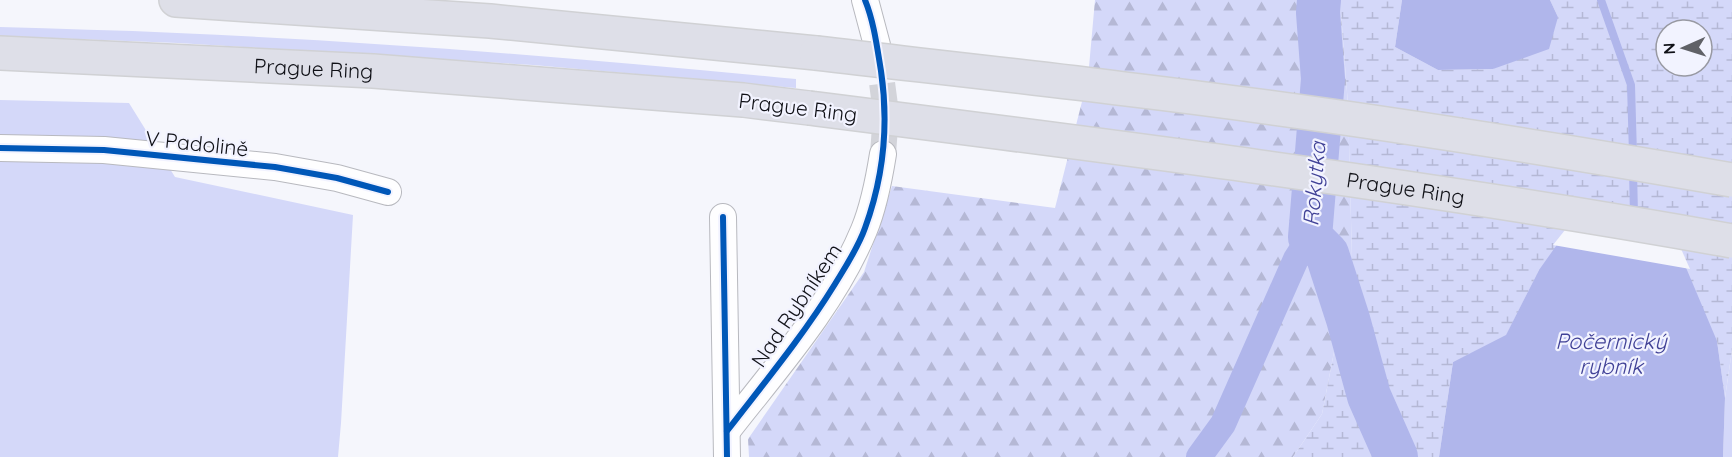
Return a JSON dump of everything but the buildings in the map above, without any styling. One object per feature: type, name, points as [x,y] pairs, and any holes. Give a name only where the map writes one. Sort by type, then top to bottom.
[{"type":"highway","points":[[176,0],[490,21],[816,53],[1116,87],[1499,141],[1732,180]]},
{"type":"highway","name":"Prague Ring","points":[[0,53],[373,71],[731,99],[1181,156],[1433,191],[1732,241]]},
{"type":"street","points":[[865,0],[877,45]]},
{"type":"street","name":"V Padolině","points":[[0,148],[104,150],[275,167],[337,178],[388,192]]},
{"type":"street","name":"Nad Rybníkem","points":[[727,431],[805,331],[848,263],[865,229],[879,180],[883,154]]},
{"type":"street","name":"Nad Rybníkem","points":[[723,217],[727,457]]},
{"type":"green space","points":[[1095,0],[1340,0],[1348,105],[1352,259],[1322,414],[1293,457],[749,457],[748,439],[864,272],[892,186],[1055,208],[1088,78]]},
{"type":"green space","points":[[1340,0],[1402,0],[1395,47],[1438,70],[1493,69],[1558,17],[1550,0],[1732,0],[1732,350],[1725,398],[1717,341],[1539,270],[1506,336],[1453,362],[1439,457],[1293,457],[1322,414],[1352,259],[1348,105]]},
{"type":"green space","points":[[0,27],[255,37],[487,52],[796,79],[796,88],[533,65],[178,43],[0,36]]},
{"type":"green space","points":[[0,100],[129,103],[175,177],[353,215],[338,457],[0,457]]},
{"type":"green space","points":[[1732,350],[1732,457],[1723,457],[1725,398]]},
{"type":"water","points":[[1402,0],[1550,0],[1558,17],[1549,49],[1493,69],[1438,70],[1395,47]]},
{"type":"water","name":"Počernický rybník","points":[[1566,232],[1676,244],[1717,341],[1725,398],[1723,457],[1439,457],[1453,362],[1506,335],[1539,270]]},
{"type":"pier","points":[[1591,214],[1678,242],[1690,269],[1553,245],[1565,230]]},
{"type":"waterway","name":"Rokytka","points":[[1319,0],[1323,79],[1310,237],[1327,254],[1369,396],[1396,457]]},
{"type":"waterway","name":"Rokytka","points":[[1318,13],[1324,0]]},
{"type":"waterway","points":[[1601,0],[1631,85],[1633,155]]},
{"type":"waterway","points":[[1633,170],[1634,215]]},
{"type":"waterway","points":[[1199,457],[1223,424],[1296,259],[1310,237]]},
{"type":"tunnel","points":[[877,45],[886,113],[883,154]]},
{"type":"cycle path","points":[[727,431],[823,303],[855,250],[871,209],[881,170],[885,111],[877,44],[865,0]]},
{"type":"cycle path","points":[[0,148],[104,150],[275,167],[337,178],[388,192]]},
{"type":"cycle path","points":[[723,217],[727,457]]}]
